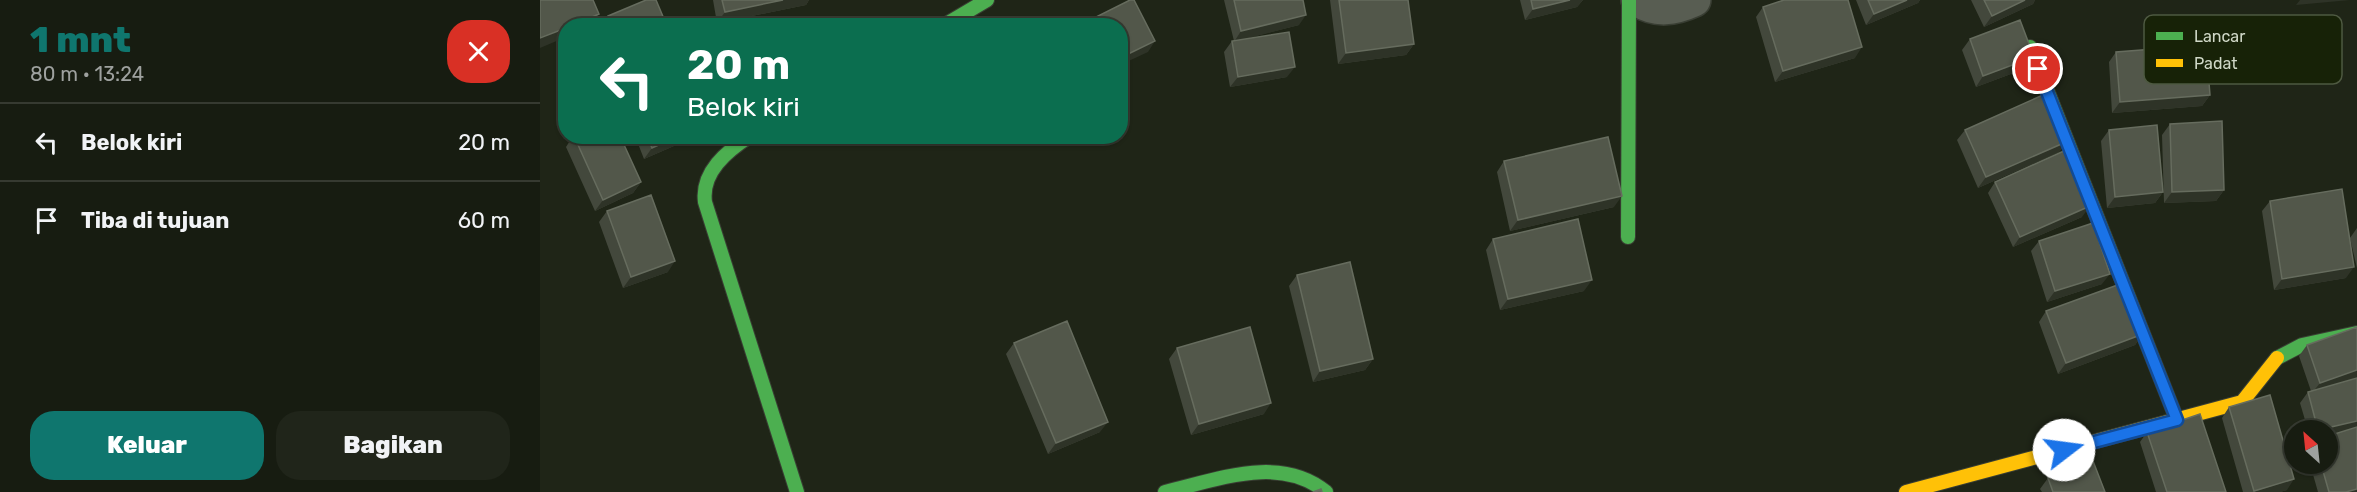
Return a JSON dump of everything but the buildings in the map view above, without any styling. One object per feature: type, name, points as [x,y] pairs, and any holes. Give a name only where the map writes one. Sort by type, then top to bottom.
[{"type":"street","points":[[957,18],[987,0]]},
{"type":"street","points":[[1628,237],[1629,0]]},
{"type":"street","points":[[1638,0],[1650,7],[1667,9],[1694,0]]},
{"type":"street","points":[[2030,47],[2177,420]]},
{"type":"street","points":[[737,144],[715,166],[703,192],[711,226],[797,492]]},
{"type":"street","points":[[1906,492],[2242,402],[2254,390],[2262,375],[2276,359],[2296,347],[2357,333]]},
{"type":"street","points":[[1165,492],[1262,472],[1293,474],[1326,492]]},
{"type":"traffic: fast","points":[[957,18],[987,0]]},
{"type":"traffic: fast","points":[[1628,237],[1629,0]]},
{"type":"traffic: fast","points":[[2030,47],[2177,420]]},
{"type":"traffic: fast","points":[[739,144],[717,163],[711,172],[707,181],[705,202],[797,492]]},
{"type":"traffic: fast","points":[[2277,358],[2302,345],[2357,333]]},
{"type":"traffic: fast","points":[[1165,492],[1227,477],[1269,472],[1289,474],[1308,481],[1326,492]]},
{"type":"traffic: slow","points":[[1906,492],[2242,402],[2277,358]]},
{"type":"route","points":[[2038,69],[2177,420],[2064,450]]}]
